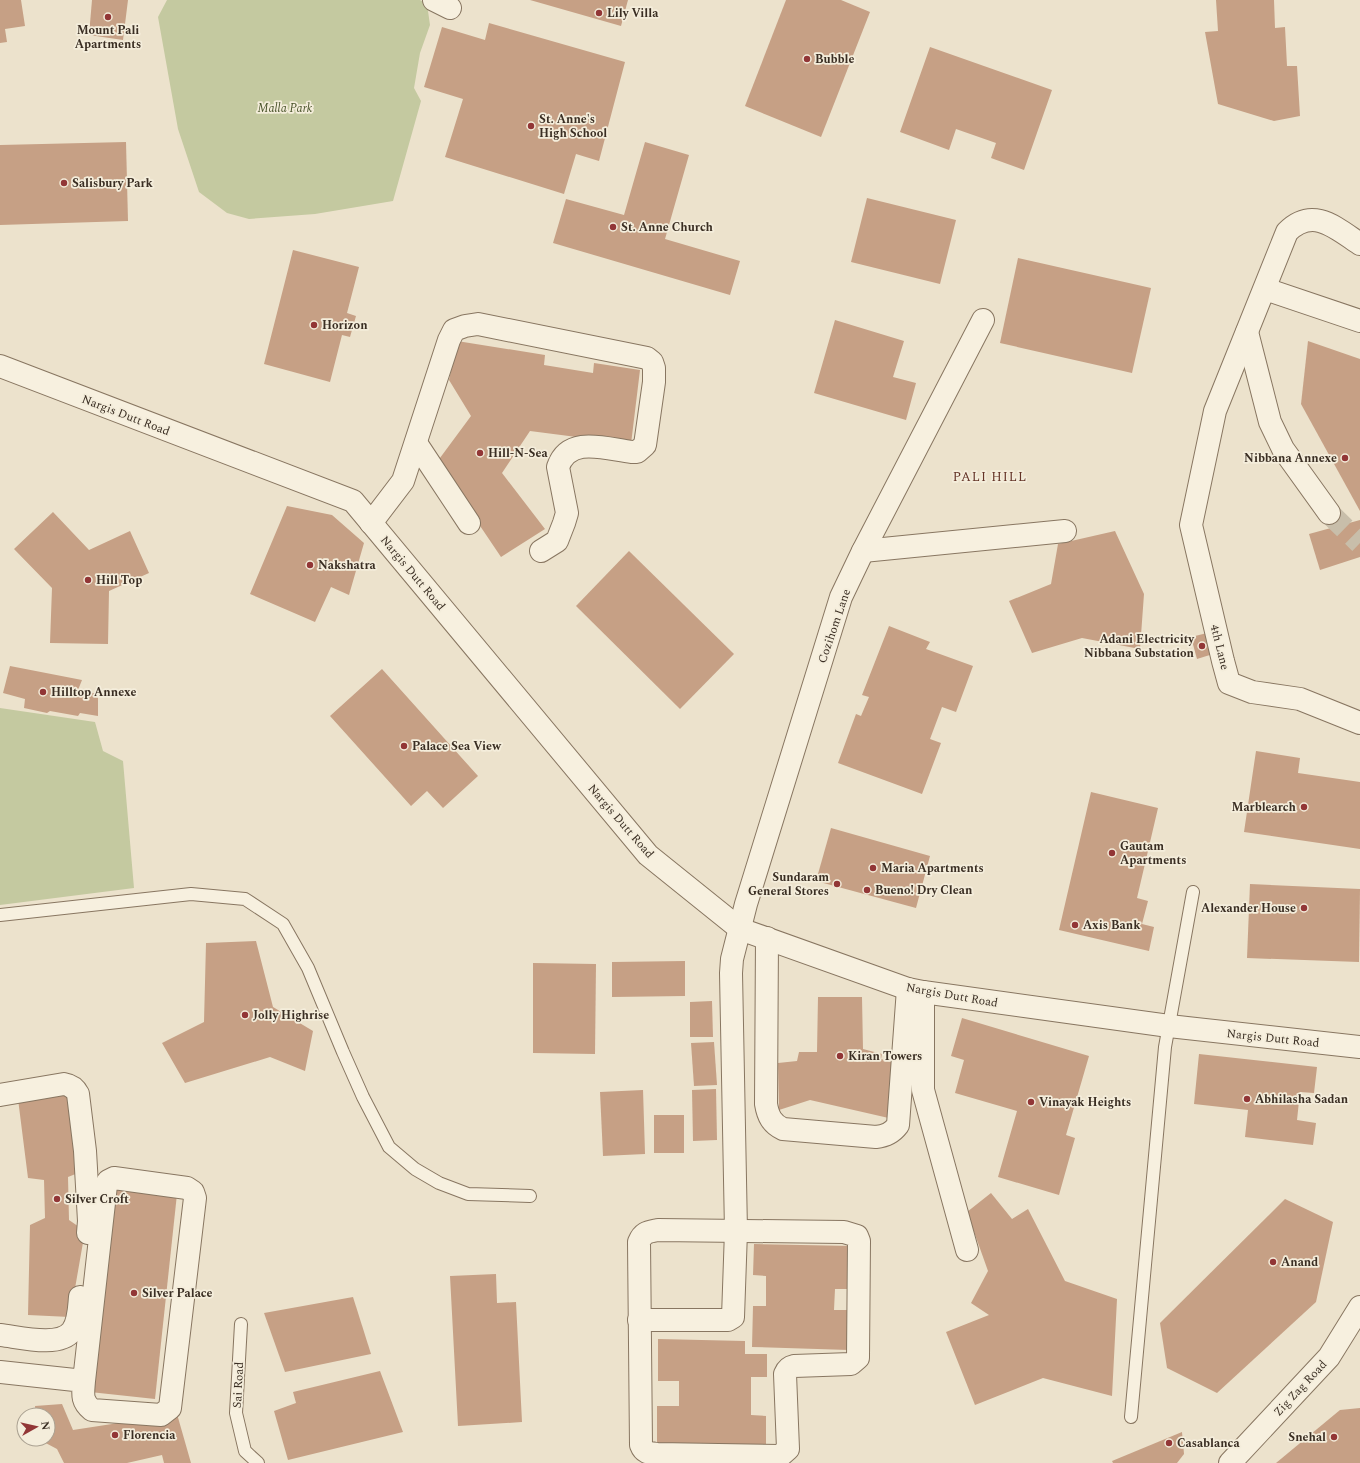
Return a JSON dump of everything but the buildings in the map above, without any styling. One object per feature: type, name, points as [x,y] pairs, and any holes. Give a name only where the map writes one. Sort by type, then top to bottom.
[{"type":"street","points":[[1329,513],[1283,449],[1270,422],[1247,332],[1287,232],[1295,224],[1304,220],[1327,222],[1360,244]]},
{"type":"street","points":[[1264,289],[1360,321]]},
{"type":"street","name":"Cozihom Lane","points":[[640,1320],[728,1320],[731,1319],[734,1313],[736,1231],[731,973],[732,959],[746,904],[841,597],[863,551],[983,320]]},
{"type":"street","points":[[371,523],[403,481],[449,340],[454,330],[465,326],[478,324],[647,358],[652,362],[654,368],[654,382],[645,445],[637,452],[580,446],[566,453],[560,460],[558,467],[567,513],[557,541],[541,551]]},
{"type":"street","name":"4th Lane","points":[[1247,332],[1216,412],[1191,525],[1223,661],[1230,683],[1252,692],[1300,699],[1360,723]]},
{"type":"street","name":"Nargis Dutt Road","points":[[0,366],[353,502],[648,855],[740,929],[915,990],[1169,1026],[1360,1047]]},
{"type":"street","points":[[416,443],[470,523]]},
{"type":"street","points":[[863,551],[1066,531]]},
{"type":"street","points":[[767,938],[766,1104],[767,1113],[770,1119],[775,1125],[783,1129],[876,1137],[885,1136],[893,1131],[898,1125],[915,990]]},
{"type":"street","points":[[915,990],[923,1090],[967,1250]]},
{"type":"street","points":[[0,1095],[64,1084],[75,1089],[78,1094],[86,1151],[89,1221],[77,1320],[73,1330],[66,1337],[53,1341],[0,1335]]},
{"type":"street","points":[[114,1178],[187,1188],[193,1192],[195,1198],[170,1408],[161,1415],[92,1410],[86,1405],[83,1396],[84,1381],[106,1185],[108,1181],[114,1178]]},
{"type":"street","points":[[649,1231],[844,1232],[857,1236],[859,1241],[858,1358],[851,1364],[794,1366],[787,1370],[785,1374],[788,1449],[780,1456],[657,1454],[645,1452],[641,1445],[640,1320],[639,1242],[642,1235],[649,1231]]},
{"type":"street","name":"Zig Zag Road","points":[[1230,1463],[1329,1356],[1360,1306]]},
{"type":"street","points":[[0,1372],[84,1381]]},
{"type":"lane","points":[[1131,1416],[1165,1047],[1193,892]]},
{"type":"lane","points":[[0,914],[191,894],[245,899],[283,924],[308,968],[360,1091],[389,1147],[415,1169],[439,1183],[468,1194],[530,1196]]},
{"type":"lane","name":"Sai Road","points":[[241,1324],[236,1413],[245,1451],[258,1463]]},
{"type":"green space","name":"Malla Park","points":[[167,0],[420,0],[427,4],[430,25],[420,53],[414,88],[421,101],[393,201],[315,214],[249,219],[227,213],[199,192],[178,129],[158,17]]},
{"type":"green space","points":[[0,708],[95,722],[103,751],[123,761],[134,888],[0,905]]},
{"type":"tunnel","points":[[1329,513],[1360,543]]},
{"type":"place","name":"Lily Villa","points":[[599,13]]},
{"type":"place","name":"Mount Pali Apartments","points":[[108,17]]},
{"type":"place","name":"Bubble","points":[[807,59]]},
{"type":"place","name":"St. Anne's High School","points":[[531,126]]},
{"type":"place","name":"Salisbury Park","points":[[64,183]]},
{"type":"place","name":"St. Anne Church","points":[[613,227]]},
{"type":"place","name":"Horizon","points":[[314,325]]},
{"type":"place","name":"Hill-N-Sea","points":[[480,453]]},
{"type":"place","name":"Nibbana Annexe","points":[[1345,458]]},
{"type":"place","name":"Nakshatra","points":[[310,565]]},
{"type":"place","name":"Hill Top","points":[[88,580]]},
{"type":"place","name":"Adani Electricity Nibbana Substation","points":[[1202,646]]},
{"type":"place","name":"Hilltop Annexe","points":[[43,692]]},
{"type":"place","name":"Palace Sea View","points":[[404,746]]},
{"type":"place","name":"Marblearch","points":[[1304,807]]},
{"type":"place","name":"Gautam Apartments","points":[[1112,853]]},
{"type":"place","name":"Maria Apartments","points":[[873,868]]},
{"type":"place","name":"Sundaram General Stores","points":[[837,884]]},
{"type":"place","name":"Bueno! Dry Clean","points":[[867,890]]},
{"type":"place","name":"Alexander House","points":[[1304,908]]},
{"type":"place","name":"Axis Bank","points":[[1075,925]]},
{"type":"place","name":"Jolly Highrise","points":[[245,1015]]},
{"type":"place","name":"Kiran Towers","points":[[840,1056]]},
{"type":"place","name":"Abhilasha Sadan","points":[[1247,1099]]},
{"type":"place","name":"Vinayak Heights","points":[[1031,1102]]},
{"type":"place","name":"Silver Croft","points":[[57,1199]]},
{"type":"place","name":"Anand","points":[[1273,1262]]},
{"type":"place","name":"Silver Palace","points":[[134,1293]]},
{"type":"place","name":"Florencia","points":[[115,1435]]},
{"type":"place","name":"Snehal","points":[[1334,1437]]},
{"type":"place","name":"Casablanca","points":[[1169,1443]]},
{"type":"district","name":"PALI HILL","points":[[990,476]]}]
